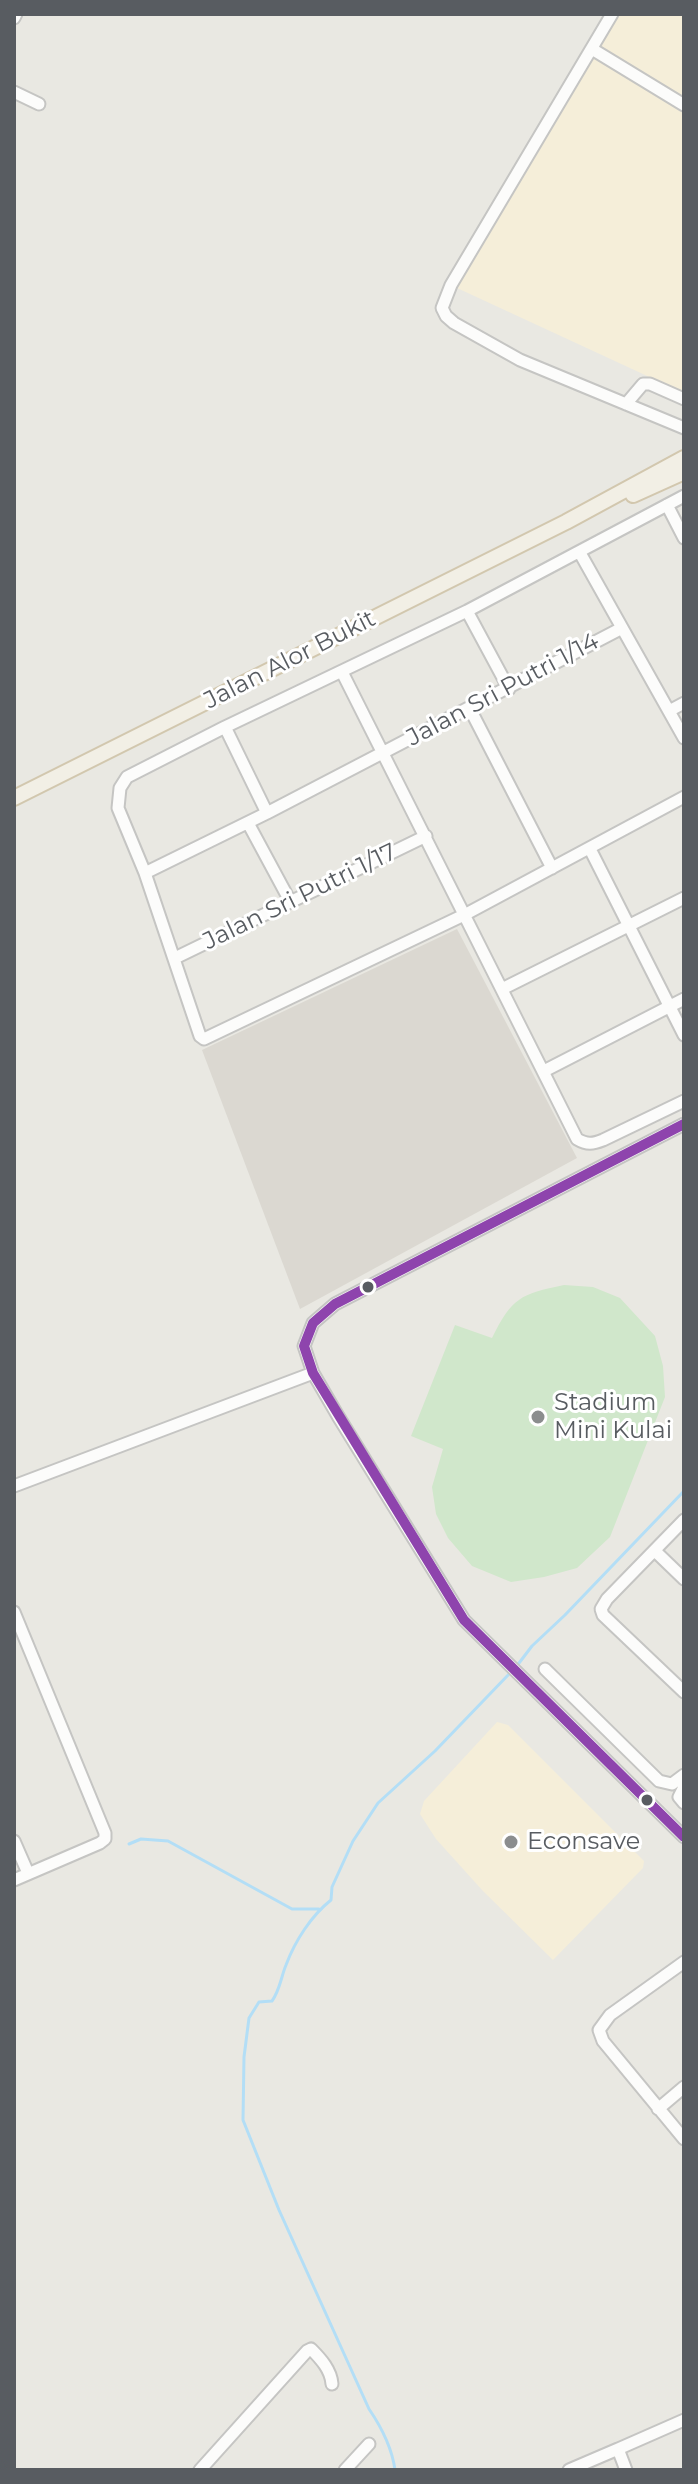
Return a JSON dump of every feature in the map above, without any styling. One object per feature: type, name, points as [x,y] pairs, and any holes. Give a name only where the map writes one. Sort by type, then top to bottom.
[{"type":"main road","name":"Jalan Alor Bukit","points":[[14,798],[566,522],[684,458]]},
{"type":"main road","name":"Jalan Alor Bukit","points":[[566,522],[684,472]]},
{"type":"street","points":[[612,14],[451,285],[442,308],[454,323],[520,360],[684,428]]},
{"type":"street","points":[[592,49],[684,105]]},
{"type":"street","points":[[14,92],[39,104]]},
{"type":"street","points":[[626,404],[643,384],[650,384],[684,399]]},
{"type":"street","points":[[684,496],[467,611],[127,777],[120,788],[118,808],[145,873],[200,1036],[204,1039],[466,914],[684,797]]},
{"type":"street","points":[[667,505],[684,538]]},
{"type":"street","points":[[580,553],[684,738]]},
{"type":"street","points":[[467,611],[509,689]]},
{"type":"street","name":"Jalan Sri Putri 1/14","points":[[145,873],[509,689],[622,628]]},
{"type":"street","points":[[342,672],[466,914],[572,1131],[584,1143],[603,1140],[684,1101]]},
{"type":"street","points":[[669,711],[684,703]]},
{"type":"street","points":[[470,709],[552,868]]},
{"type":"street","points":[[225,727],[267,813]]},
{"type":"street","points":[[248,823],[290,901]]},
{"type":"street","name":"Jalan Sri Putri 1/17","points":[[175,958],[426,836]]},
{"type":"street","points":[[590,849],[684,1035]]},
{"type":"street","points":[[502,989],[684,898]]},
{"type":"street","points":[[544,1071],[684,999]]},
{"type":"street","points":[[684,1124],[335,1304],[313,1323],[304,1339],[313,1373],[464,1620],[684,1837]]},
{"type":"street","points":[[14,1486],[313,1373]]},
{"type":"street","points":[[684,1520],[607,1599],[601,1609],[607,1619],[684,1692]]},
{"type":"street","points":[[655,1551],[684,1579]]},
{"type":"street","points":[[14,1612],[103,1825],[105,1839],[14,1880]]},
{"type":"street","points":[[545,1669],[665,1784],[672,1784],[684,1775]]},
{"type":"street","points":[[684,1787],[679,1797],[684,1803]]},
{"type":"street","points":[[14,1841],[28,1873]]},
{"type":"street","points":[[684,1962],[610,2015],[599,2030],[603,2041],[684,2139]]},
{"type":"street","points":[[658,2109],[684,2087]]},
{"type":"street","points":[[200,2470],[307,2351],[311,2349],[325,2365],[332,2384]]},
{"type":"street","points":[[569,2470],[684,2420]]},
{"type":"street","points":[[345,2470],[369,2444]]},
{"type":"street","points":[[618,2449],[626,2470]]},
{"type":"shaded area","points":[[617,14],[684,14],[684,393],[457,288]]},
{"type":"shaded area","points":[[457,929],[577,1158],[300,1309],[202,1050]]},
{"type":"shaded area","points":[[497,1722],[508,1725],[644,1861],[643,1868],[553,1960],[483,1891],[436,1839],[420,1814],[424,1801]]},
{"type":"green space","name":"Stadium Mini Kulai","points":[[564,1285],[593,1287],[620,1298],[655,1336],[663,1366],[665,1397],[610,1537],[577,1568],[511,1582],[472,1566],[448,1538],[436,1514],[432,1487],[443,1449],[411,1436],[455,1325],[492,1338],[506,1314],[519,1300],[537,1291]]},
{"type":"waterway","points":[[516,1667],[532,1646],[684,1491]]},
{"type":"waterway","points":[[395,2470],[386,2438],[369,2409],[279,2210],[243,2120],[244,2057],[249,2018],[259,2002],[272,2001],[275,1997],[294,1947],[310,1921],[331,1900],[332,1887],[353,1841],[378,1803],[435,1751],[511,1672]]},
{"type":"waterway","points":[[129,1844],[141,1839],[168,1841],[292,1909],[319,1909]]},
{"type":"transit line","points":[[684,1124],[335,1304],[313,1323],[304,1346],[313,1373],[464,1620],[684,1837]]},
{"type":"place","name":"Stadium Mini Kulai","points":[[538,1417]]},
{"type":"place","name":"Econsave","points":[[511,1842]]}]
